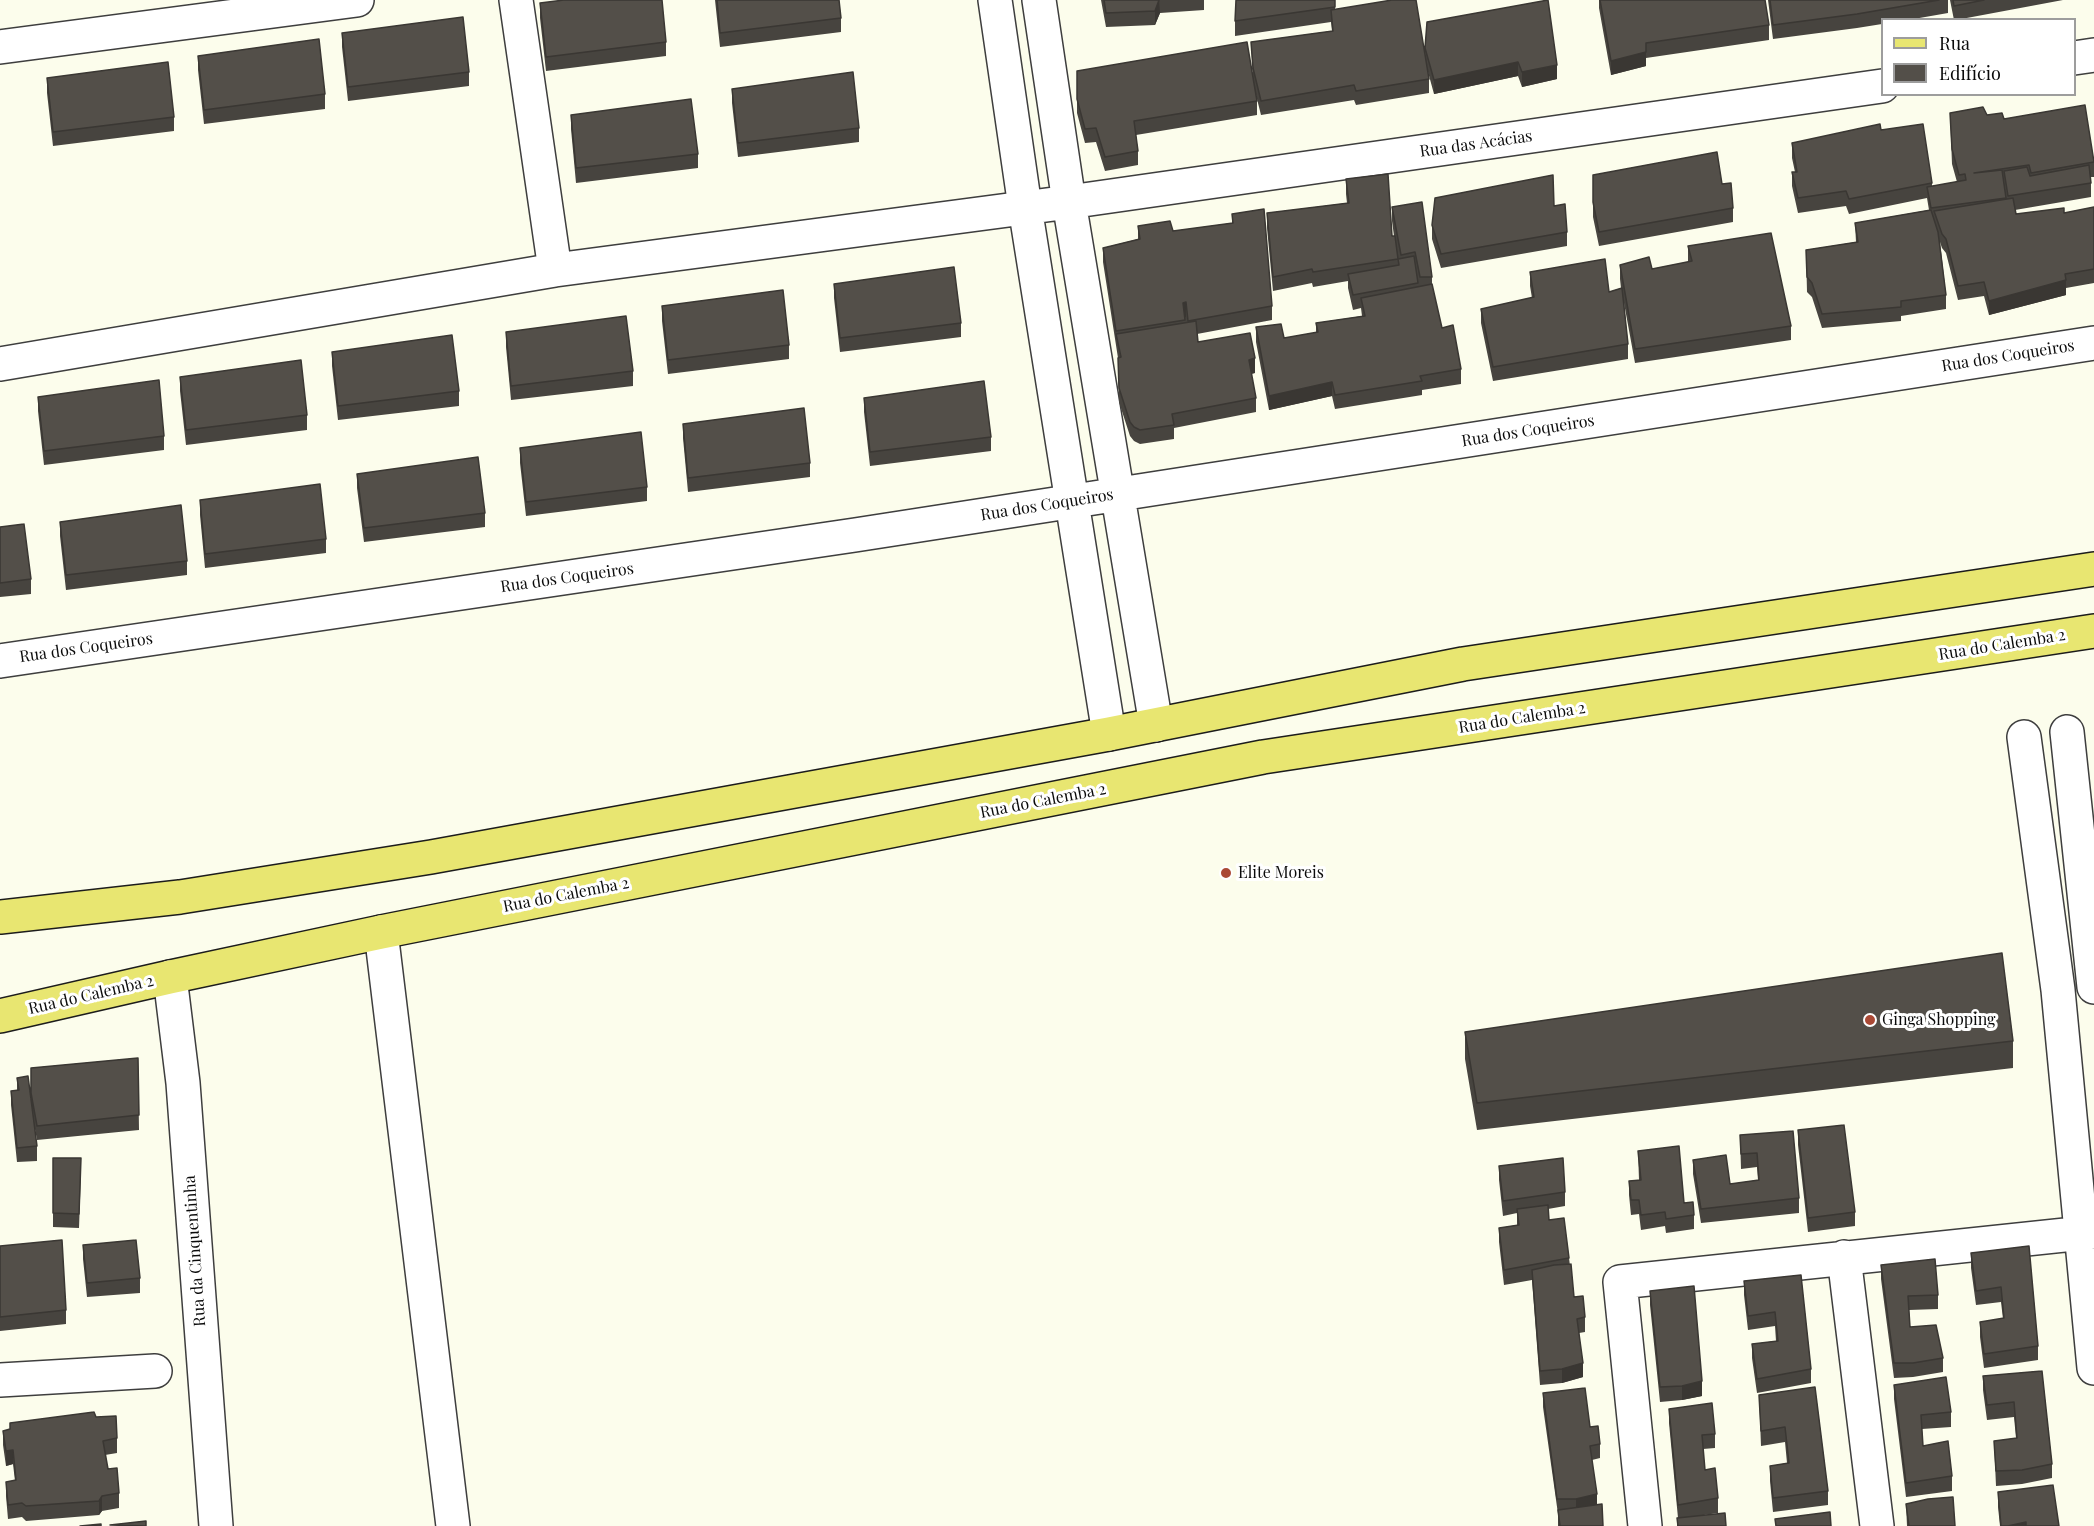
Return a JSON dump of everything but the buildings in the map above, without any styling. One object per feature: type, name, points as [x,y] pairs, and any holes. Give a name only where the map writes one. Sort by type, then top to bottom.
[{"type":"main road","points":[[0,917],[180,897],[431,857],[1109,734],[1463,663],[2094,569]]},
{"type":"main road","name":"Rua do Calemba 2","points":[[0,1016],[381,932],[1263,757],[2094,631]]},
{"type":"street","points":[[0,47],[357,0]]},
{"type":"street","points":[[516,0],[555,270]]},
{"type":"street","points":[[995,0],[1024,207],[1109,734]]},
{"type":"street","points":[[1039,0],[1156,725]]},
{"type":"street","points":[[2076,58],[2094,55]]},
{"type":"street","name":"Rua das Acácias","points":[[0,364],[555,270],[1070,202],[1881,86]]},
{"type":"street","name":"Rua dos Coqueiros","points":[[0,661],[855,535],[2094,343]]},
{"type":"street","points":[[2067,732],[2094,987]]},
{"type":"street","points":[[2024,737],[2058,990],[2087,1233],[2094,1368]]},
{"type":"street","points":[[381,932],[453,1526]]},
{"type":"street","name":"Rua da Cinquentinha","points":[[170,977],[183,1083],[216,1526]]},
{"type":"street","points":[[1645,1526],[1620,1282],[2087,1233]]},
{"type":"street","points":[[1844,1257],[1877,1526]]},
{"type":"street","points":[[0,1380],[155,1371]]},
{"type":"place","name":"Elite Moreis","points":[[1226,873]]},
{"type":"place","name":"Ginga Shopping","points":[[1870,1020]]}]
